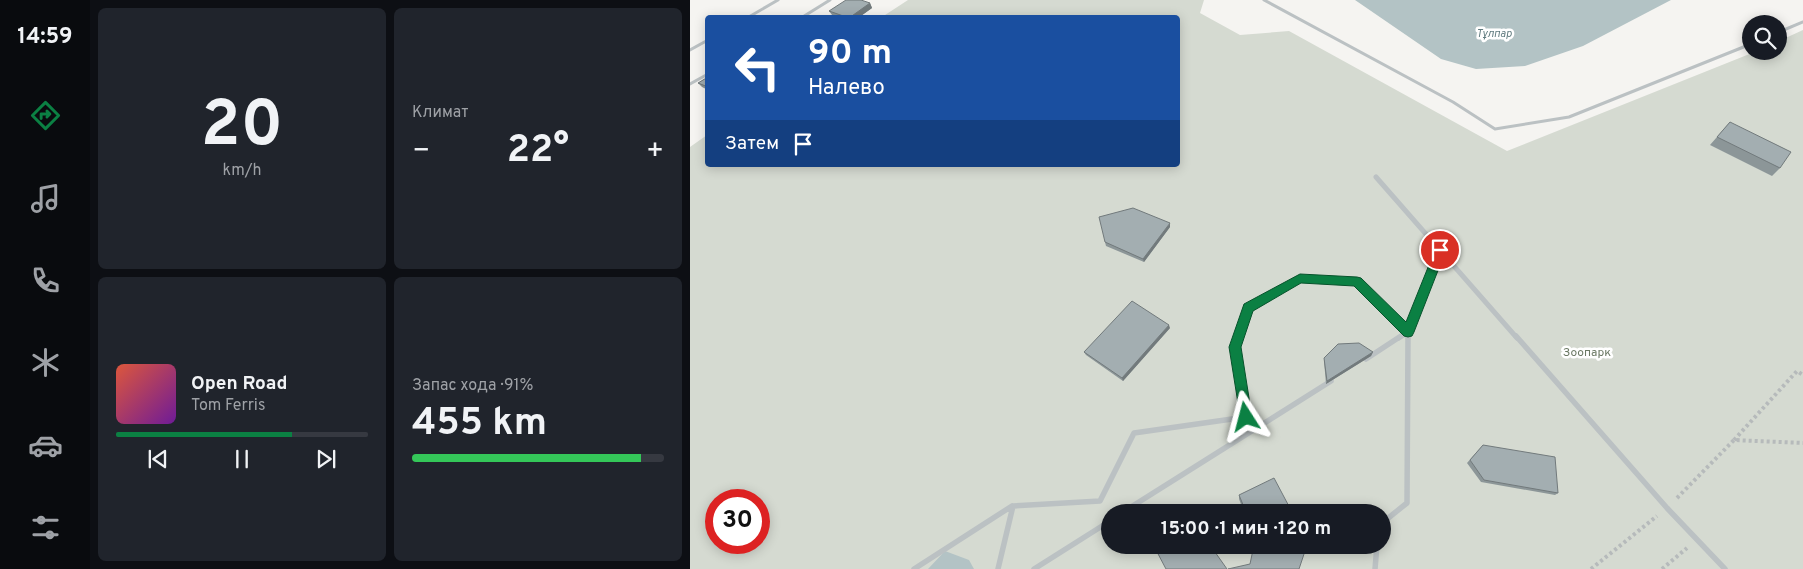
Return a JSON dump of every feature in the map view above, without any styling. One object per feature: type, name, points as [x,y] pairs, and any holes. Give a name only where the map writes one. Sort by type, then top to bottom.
[{"type":"street","points":[[1376,176],[1668,508],[1725,569]]},
{"type":"street","points":[[1391,516],[1407,503],[1408,332],[1440,250]]},
{"type":"street","points":[[914,569],[1012,506],[1100,501],[1134,434],[1246,417],[1235,347],[1248,308],[1300,278],[1357,282],[1408,332]]},
{"type":"street","points":[[1358,364],[1408,332]]},
{"type":"street","points":[[1136,504],[1341,375]]},
{"type":"street","points":[[998,569],[1012,506]]},
{"type":"street","points":[[1034,569],[1042,567],[1101,527]]},
{"type":"street","points":[[1374,569],[1376,554]]},
{"type":"lane","points":[[753,15],[778,0]]},
{"type":"lane","points":[[806,15],[830,0]]},
{"type":"lane","points":[[1264,0],[1453,102],[1495,129],[1570,117],[1742,48]]},
{"type":"lane","points":[[1787,29],[1803,22]]},
{"type":"lane","points":[[690,50],[705,42]]},
{"type":"lane","points":[[690,84],[705,76]]},
{"type":"path","points":[[1592,569],[1668,508],[1797,371],[1803,376]]},
{"type":"path","points":[[1734,440],[1803,443]]},
{"type":"path","points":[[1662,569],[1698,539]]},
{"type":"green space","name":"Зоопарк","points":[[908,0],[1204,0],[1200,13],[1240,35],[1289,31],[1507,151],[1742,57],[1742,60],[1787,60],[1787,37],[1803,30],[1803,569],[690,569],[690,147],[705,136],[705,167],[1180,167],[1180,15],[885,15]]},
{"type":"water","name":"Тұлпар","points":[[1355,0],[1671,0],[1583,46],[1525,66],[1476,69],[1441,59]]},
{"type":"water","points":[[945,551],[969,560],[974,569],[928,569]]},
{"type":"building","points":[[846,0],[861,0],[870,3],[853,15],[840,15],[829,11]]},
{"type":"building","points":[[705,79],[705,86],[698,83]]},
{"type":"building","points":[[1730,122],[1791,152],[1780,168],[1717,137]]},
{"type":"building","points":[[1133,208],[1170,223],[1143,259],[1105,242],[1099,217]]},
{"type":"building","points":[[1132,301],[1169,325],[1122,378],[1084,352]]},
{"type":"building","points":[[1359,343],[1373,352],[1327,381],[1324,358],[1338,344]]},
{"type":"building","points":[[1483,445],[1555,457],[1558,493],[1484,480],[1470,460]]},
{"type":"building","points":[[1274,478],[1288,504],[1243,504],[1239,495]]},
{"type":"building","points":[[1158,554],[1216,554],[1227,569],[1166,569]]},
{"type":"building","points":[[1252,554],[1304,554],[1299,569],[1228,569],[1250,564]]},
{"type":"route","points":[[1246,417],[1235,347],[1248,308],[1300,278],[1357,282],[1408,332],[1440,250]]}]
